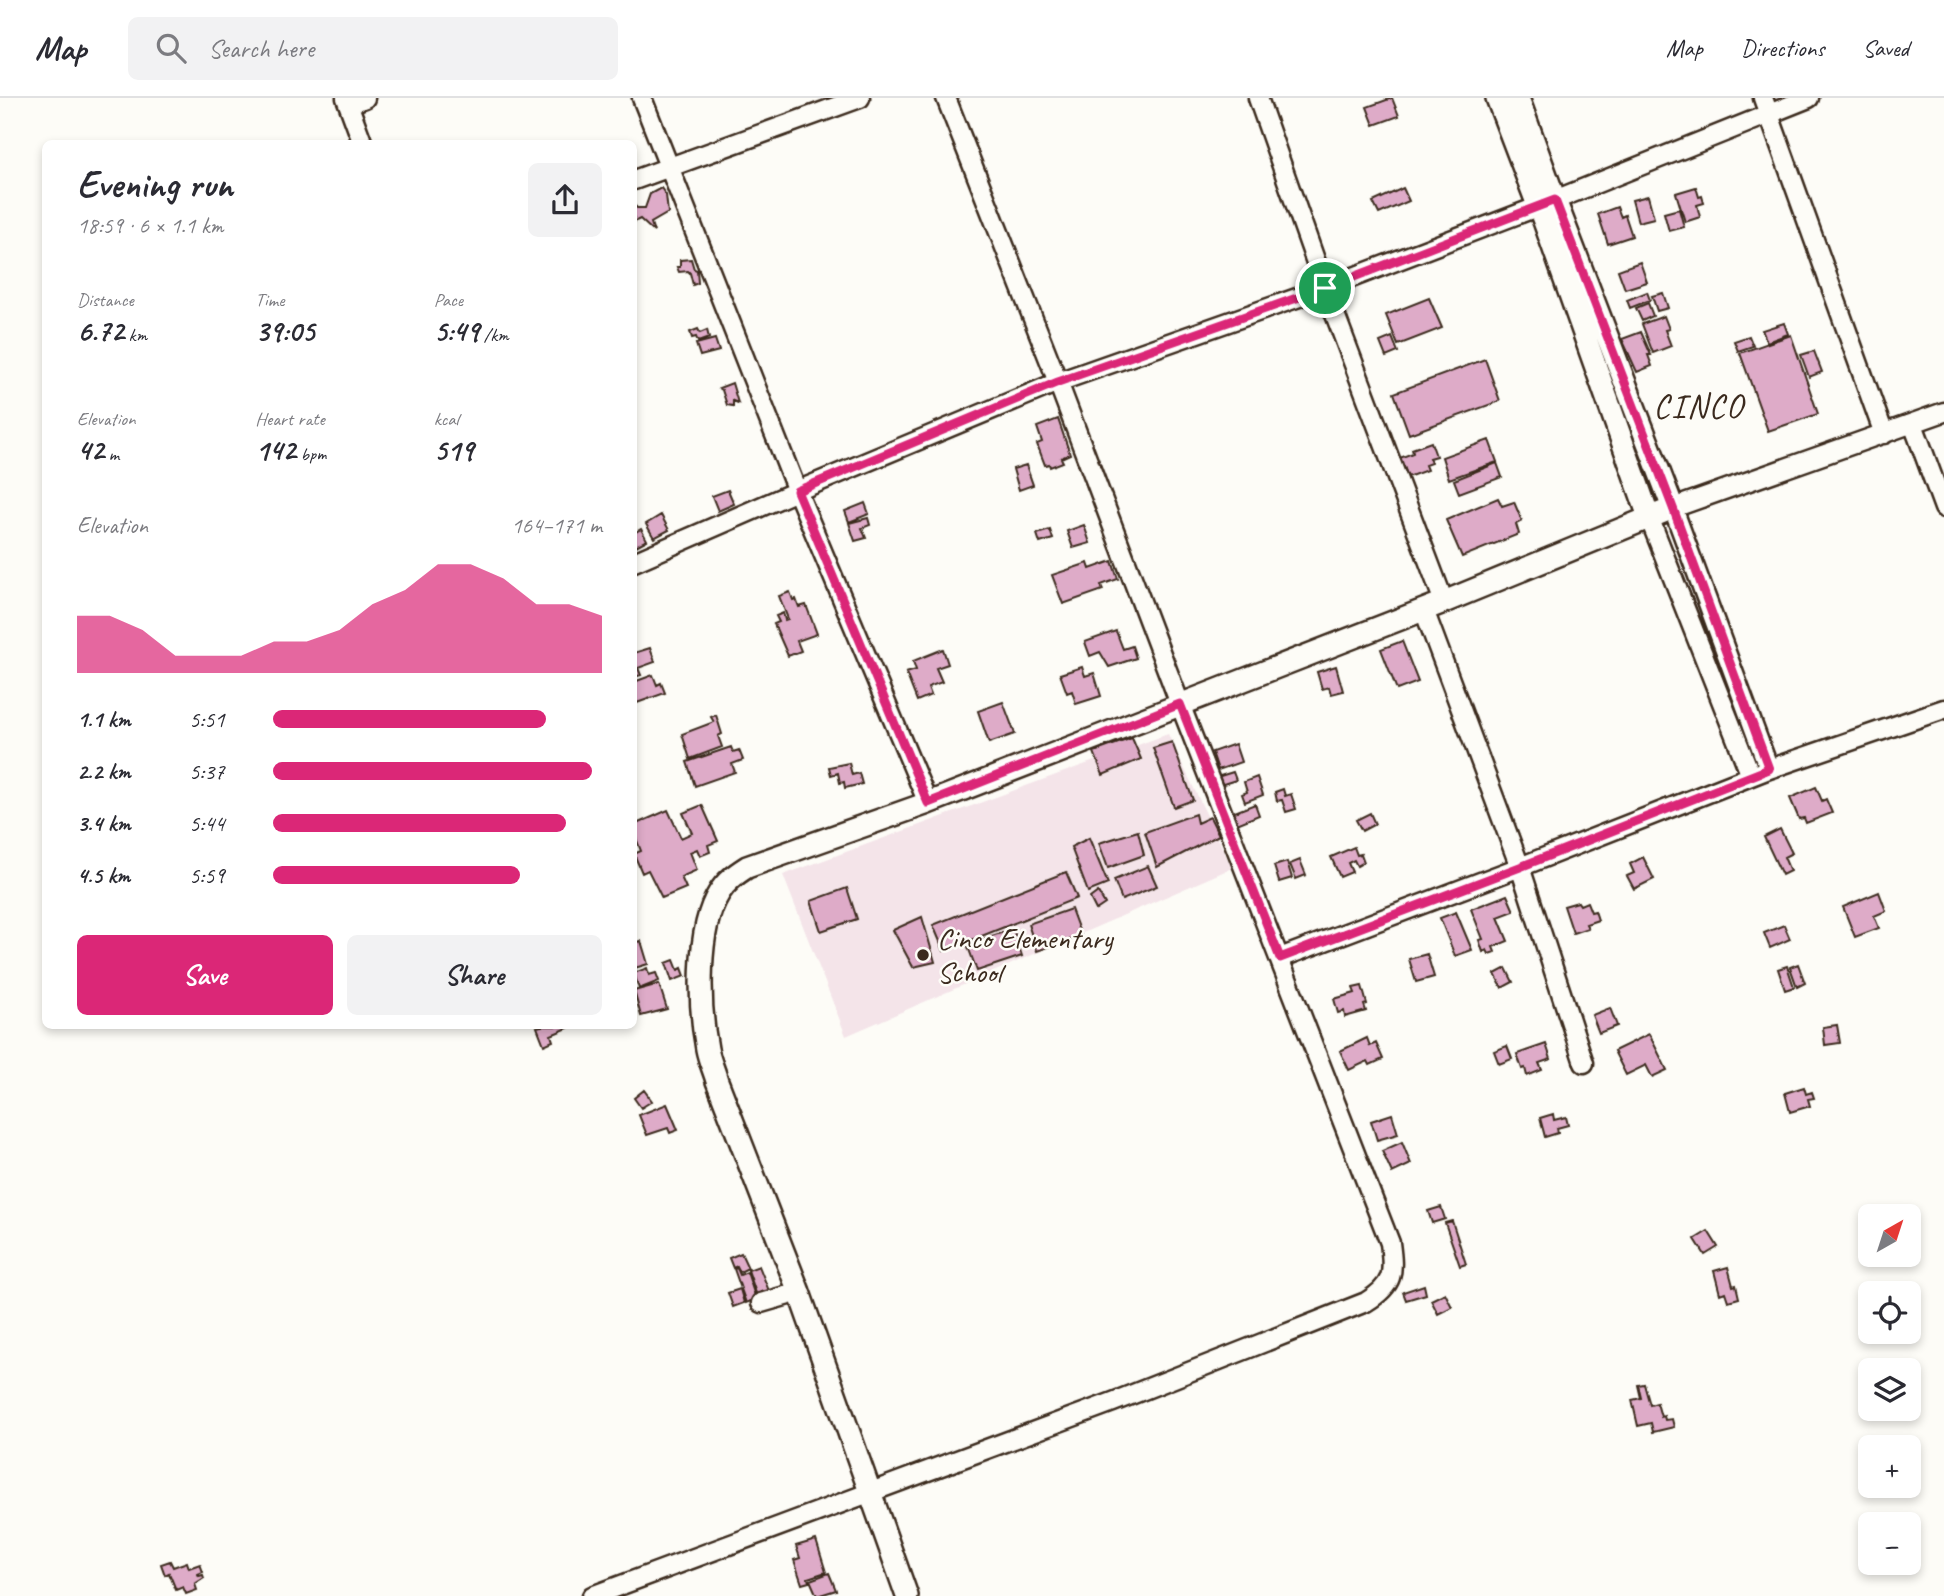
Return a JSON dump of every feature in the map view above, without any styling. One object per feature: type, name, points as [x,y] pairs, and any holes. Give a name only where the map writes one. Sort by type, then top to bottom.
[{"type":"street","points":[[642,98],[797,491],[928,803]]},
{"type":"street","points":[[637,179],[860,98]]},
{"type":"street","points":[[592,1596],[1112,1402],[1366,1302],[1389,1283],[1393,1263],[1390,1243],[946,98]]},
{"type":"street","points":[[1258,98],[1325,288],[1444,602]]},
{"type":"street","points":[[1497,98],[1546,203],[1673,508],[1769,769]]},
{"type":"street","points":[[1518,98],[1546,203],[1649,517],[1751,776]]},
{"type":"street","points":[[637,561],[1058,382],[1325,288],[1546,203],[1766,106],[1809,98]]},
{"type":"street","points":[[354,100],[362,140]]},
{"type":"street","points":[[1766,106],[1884,434]]},
{"type":"street","points":[[907,1596],[799,1292],[717,1081],[708,1051],[702,972],[705,930],[718,894],[730,878],[747,867],[928,803],[1424,610],[1649,517],[1944,412]]},
{"type":"street","points":[[1913,424],[1944,508]]},
{"type":"street","points":[[1424,610],[1520,867],[1584,1063]]},
{"type":"street","points":[[1280,958],[1769,769],[1944,709]]},
{"type":"street","points":[[761,1303],[799,1292]]},
{"type":"shaded area","name":"Cinco Elementary School","points":[[1168,734],[1232,868],[846,1036],[783,875]]},
{"type":"building","points":[[1392,98],[1399,116],[1374,125],[1367,107]]},
{"type":"building","points":[[1696,187],[1704,203],[1697,205],[1700,217],[1685,222],[1676,193]]},
{"type":"building","points":[[661,188],[666,195],[668,213],[651,223],[654,232],[640,219],[637,220],[637,208],[645,208],[650,194]]},
{"type":"building","points":[[1403,188],[1409,201],[1379,214],[1373,202]]},
{"type":"building","points":[[1648,196],[1654,218],[1638,222],[1632,200]]},
{"type":"building","points":[[1617,207],[1621,217],[1625,215],[1632,236],[1608,244],[1598,214]]},
{"type":"building","points":[[1679,209],[1684,227],[1669,231],[1664,213]]},
{"type":"building","points":[[691,259],[694,269],[697,270],[698,283],[693,285],[690,273],[679,272],[677,267],[680,267],[680,260]]},
{"type":"building","points":[[1640,262],[1647,282],[1625,289],[1618,270]]},
{"type":"building","points":[[1647,292],[1650,300],[1630,308],[1627,300]]},
{"type":"building","points":[[1663,293],[1668,308],[1657,311],[1652,296]]},
{"type":"building","points":[[1429,298],[1442,328],[1398,345],[1386,315]]},
{"type":"building","points":[[1648,303],[1653,316],[1642,321],[1636,308]]},
{"type":"building","points":[[1664,316],[1669,329],[1665,330],[1671,346],[1653,353],[1642,324]]},
{"type":"building","points":[[1784,323],[1788,334],[1767,342],[1762,330]]},
{"type":"building","points":[[698,329],[700,333],[707,330],[709,338],[698,342],[696,337],[692,338],[690,332]]},
{"type":"building","points":[[1641,332],[1651,355],[1648,355],[1652,366],[1637,372],[1622,339]]},
{"type":"building","points":[[1791,335],[1818,414],[1768,431],[1740,353]]},
{"type":"building","points":[[1749,336],[1753,346],[1738,351],[1734,341]]},
{"type":"building","points":[[1392,337],[1398,352],[1386,357],[1380,342]]},
{"type":"building","points":[[715,339],[719,351],[700,356],[696,344]]},
{"type":"building","points":[[1814,351],[1822,372],[1809,377],[1801,355]]},
{"type":"building","points":[[1485,359],[1500,401],[1409,434],[1394,393]]},
{"type":"building","points":[[732,383],[738,403],[733,401],[733,406],[727,405],[719,388]]},
{"type":"building","points":[[1058,419],[1070,454],[1061,458],[1063,462],[1050,467],[1049,464],[1045,465],[1037,444],[1042,442],[1037,427]]},
{"type":"building","points":[[1489,440],[1497,462],[1449,479],[1442,457]]},
{"type":"building","points":[[1431,442],[1436,456],[1429,458],[1431,463],[1425,465],[1427,470],[1408,477],[1397,459],[1413,453],[1412,449]]},
{"type":"building","points":[[1497,463],[1502,477],[1459,493],[1454,480]]},
{"type":"building","points":[[1026,465],[1033,485],[1019,490],[1013,469]]},
{"type":"building","points":[[728,490],[734,504],[718,511],[712,496]]},
{"type":"building","points":[[1498,498],[1502,506],[1514,502],[1522,521],[1516,524],[1519,534],[1462,557],[1446,520]]},
{"type":"building","points":[[865,503],[869,514],[849,522],[845,511]]},
{"type":"building","points":[[661,515],[669,530],[654,538],[646,524]]},
{"type":"building","points":[[868,518],[870,525],[862,528],[866,538],[855,541],[849,523]]},
{"type":"building","points":[[1084,525],[1090,543],[1073,548],[1067,531]]},
{"type":"building","points":[[641,529],[647,540],[637,545],[637,531]]},
{"type":"building","points":[[1050,530],[1053,539],[1040,543],[1037,534]]},
{"type":"building","points":[[1112,561],[1118,579],[1101,585],[1103,590],[1063,604],[1052,575],[1088,563],[1090,569]]},
{"type":"building","points":[[790,592],[799,607],[806,605],[817,634],[797,641],[801,651],[788,656],[774,624],[779,622],[776,616],[783,613],[785,620],[788,619],[779,596]]},
{"type":"building","points":[[1116,631],[1123,649],[1132,646],[1136,658],[1109,667],[1100,652],[1090,656],[1085,642]]},
{"type":"building","points":[[1402,641],[1418,682],[1397,690],[1381,649]]},
{"type":"building","points":[[650,648],[655,662],[638,668],[641,675],[637,676],[637,652]]},
{"type":"building","points":[[943,649],[948,664],[936,668],[942,682],[928,687],[931,695],[917,701],[906,673],[916,670],[913,661]]},
{"type":"building","points":[[1336,666],[1343,691],[1331,694],[1329,687],[1322,689],[1317,672]]},
{"type":"building","points":[[1082,667],[1085,676],[1094,673],[1101,696],[1076,704],[1072,691],[1067,693],[1060,674]]},
{"type":"building","points":[[653,675],[657,685],[661,683],[665,693],[637,703],[637,681]]},
{"type":"building","points":[[1003,702],[1015,734],[989,743],[978,711]]},
{"type":"building","points":[[716,715],[722,734],[718,736],[722,747],[690,759],[682,734],[714,722],[711,717]]},
{"type":"building","points":[[1132,738],[1141,759],[1103,775],[1094,752]]},
{"type":"building","points":[[1172,742],[1193,800],[1174,807],[1153,748]]},
{"type":"building","points":[[1235,744],[1241,762],[1218,770],[1212,752]]},
{"type":"building","points":[[731,747],[733,752],[739,750],[743,760],[732,764],[735,772],[695,786],[687,762]]},
{"type":"building","points":[[849,763],[852,775],[859,773],[862,784],[845,788],[844,782],[840,783],[838,773],[831,775],[829,767]]},
{"type":"building","points":[[1233,772],[1236,780],[1220,785],[1217,777]]},
{"type":"building","points":[[1257,777],[1263,795],[1245,802],[1242,794],[1247,792],[1244,782]]},
{"type":"building","points":[[1816,787],[1822,801],[1826,799],[1832,813],[1806,823],[1804,818],[1799,819],[1790,798]]},
{"type":"building","points":[[1283,789],[1285,796],[1291,794],[1296,809],[1286,812],[1282,800],[1277,801],[1275,792]]},
{"type":"building","points":[[1255,804],[1259,815],[1237,824],[1232,813]]},
{"type":"building","points":[[702,805],[718,841],[708,845],[710,852],[700,856],[697,849],[690,852],[697,870],[681,877],[686,888],[662,898],[648,870],[642,873],[637,861],[637,853],[641,851],[637,841],[637,824],[668,810],[681,838],[692,833],[683,813]]},
{"type":"building","points":[[1370,813],[1375,824],[1362,831],[1356,820]]},
{"type":"building","points":[[1195,814],[1197,823],[1210,817],[1219,835],[1157,867],[1145,832]]},
{"type":"building","points":[[1780,829],[1792,853],[1784,857],[1790,871],[1782,875],[1764,837]]},
{"type":"building","points":[[1138,831],[1144,855],[1108,868],[1099,843]]},
{"type":"building","points":[[1089,838],[1108,884],[1088,892],[1071,847]]},
{"type":"building","points":[[1354,847],[1364,862],[1357,866],[1354,860],[1348,863],[1352,872],[1340,877],[1331,857]]},
{"type":"building","points":[[1643,857],[1654,879],[1634,889],[1627,876],[1634,873],[1630,864]]},
{"type":"building","points":[[1300,860],[1306,875],[1296,879],[1290,864]]},
{"type":"building","points":[[1287,862],[1292,878],[1279,882],[1274,866]]},
{"type":"building","points":[[1148,866],[1157,886],[1122,900],[1114,880]]},
{"type":"building","points":[[1066,872],[1077,898],[944,951],[933,925]]},
{"type":"building","points":[[847,888],[857,919],[821,931],[811,901]]},
{"type":"building","points":[[1098,892],[1105,904],[1096,910],[1090,898]]},
{"type":"building","points":[[1879,892],[1886,911],[1874,916],[1879,928],[1855,937],[1843,907]]},
{"type":"building","points":[[1507,895],[1514,911],[1498,917],[1508,941],[1493,947],[1495,952],[1483,952],[1479,940],[1483,939],[1471,909]]},
{"type":"building","points":[[1578,902],[1580,905],[1587,902],[1591,912],[1595,911],[1598,920],[1586,924],[1588,928],[1573,933],[1564,906]]},
{"type":"building","points":[[1071,909],[1081,936],[1037,951],[1028,924]]},
{"type":"building","points":[[1456,912],[1472,950],[1455,956],[1440,918]]},
{"type":"building","points":[[922,917],[935,962],[913,967],[893,930]]},
{"type":"building","points":[[1784,925],[1790,939],[1770,948],[1764,933]]},
{"type":"building","points":[[1013,929],[1022,956],[977,971],[967,944]]},
{"type":"building","points":[[641,941],[648,964],[637,967],[637,942]]},
{"type":"building","points":[[1427,954],[1434,977],[1416,982],[1409,959]]},
{"type":"building","points":[[674,960],[678,970],[682,968],[685,976],[672,981],[666,963]]},
{"type":"building","points":[[1798,964],[1805,983],[1797,987],[1790,967]]},
{"type":"building","points":[[1787,966],[1794,987],[1785,990],[1778,969]]},
{"type":"building","points":[[647,968],[649,975],[656,973],[659,981],[639,989],[637,972]]},
{"type":"building","points":[[1506,968],[1513,982],[1502,988],[1495,974]]},
{"type":"building","points":[[659,984],[667,1009],[641,1016],[637,990]]},
{"type":"building","points":[[1362,986],[1366,1011],[1345,1017],[1344,1011],[1338,1013],[1334,999],[1355,993],[1353,988]]},
{"type":"building","points":[[1610,1008],[1617,1026],[1599,1033],[1592,1015]]},
{"type":"building","points":[[1837,1025],[1840,1043],[1825,1045],[1823,1027]]},
{"type":"building","points":[[538,1029],[566,1029],[551,1035],[553,1041],[544,1045]]},
{"type":"building","points":[[1649,1034],[1667,1070],[1652,1077],[1646,1065],[1626,1075],[1614,1051]]},
{"type":"building","points":[[1367,1038],[1370,1046],[1376,1043],[1383,1059],[1370,1065],[1368,1061],[1349,1070],[1340,1051]]},
{"type":"building","points":[[1546,1044],[1551,1059],[1539,1063],[1542,1070],[1527,1076],[1517,1054]]},
{"type":"building","points":[[1507,1046],[1512,1059],[1499,1064],[1494,1051]]},
{"type":"building","points":[[1804,1087],[1806,1094],[1812,1092],[1814,1098],[1808,1099],[1810,1106],[1790,1112],[1785,1093]]},
{"type":"building","points":[[644,1090],[652,1101],[641,1108],[634,1098]]},
{"type":"building","points":[[667,1104],[678,1130],[670,1133],[668,1128],[647,1135],[639,1115]]},
{"type":"building","points":[[1392,1114],[1398,1134],[1377,1140],[1371,1121]]},
{"type":"building","points":[[1553,1114],[1554,1120],[1566,1117],[1568,1125],[1557,1128],[1558,1133],[1545,1137],[1540,1118]]},
{"type":"building","points":[[1402,1142],[1411,1164],[1392,1173],[1382,1151]]},
{"type":"building","points":[[1441,1207],[1445,1219],[1432,1223],[1428,1211]]},
{"type":"building","points":[[1452,1221],[1466,1264],[1460,1266],[1445,1223]]},
{"type":"building","points":[[1708,1231],[1718,1247],[1705,1255],[1695,1239]]},
{"type":"building","points":[[741,1253],[748,1268],[740,1272],[737,1266],[733,1268],[729,1258]]},
{"type":"building","points":[[759,1266],[769,1291],[757,1296],[748,1270]]},
{"type":"building","points":[[1728,1267],[1739,1298],[1728,1301],[1725,1292],[1720,1294],[1714,1271]]},
{"type":"building","points":[[737,1268],[740,1275],[747,1272],[756,1299],[746,1303],[734,1269]]},
{"type":"building","points":[[1424,1285],[1426,1294],[1406,1300],[1403,1292]]},
{"type":"building","points":[[740,1289],[744,1303],[733,1307],[728,1293]]},
{"type":"building","points":[[1445,1293],[1452,1307],[1438,1314],[1431,1300]]},
{"type":"building","points":[[1644,1384],[1650,1405],[1657,1403],[1661,1417],[1664,1416],[1665,1420],[1672,1419],[1674,1427],[1653,1432],[1651,1423],[1638,1426],[1632,1400],[1641,1398],[1638,1385]]},
{"type":"building","points":[[816,1540],[826,1572],[808,1578],[809,1582],[802,1584],[794,1560],[800,1558],[796,1546]]},
{"type":"building","points":[[170,1561],[173,1567],[187,1562],[189,1568],[200,1564],[203,1572],[198,1574],[204,1578],[195,1584],[197,1590],[186,1594],[183,1587],[176,1590],[169,1573],[165,1575],[161,1564]]},
{"type":"building","points":[[829,1573],[836,1590],[817,1596],[810,1580]]},
{"type":"place","name":"Cinco Elementary School","points":[[923,955]]},
{"type":"district","name":"CINCO","points":[[1699,405]]},
{"type":"route","points":[[1555,200],[1769,769],[1280,958],[1180,704],[928,803],[797,491],[1058,382],[1325,288],[1555,200]]}]
